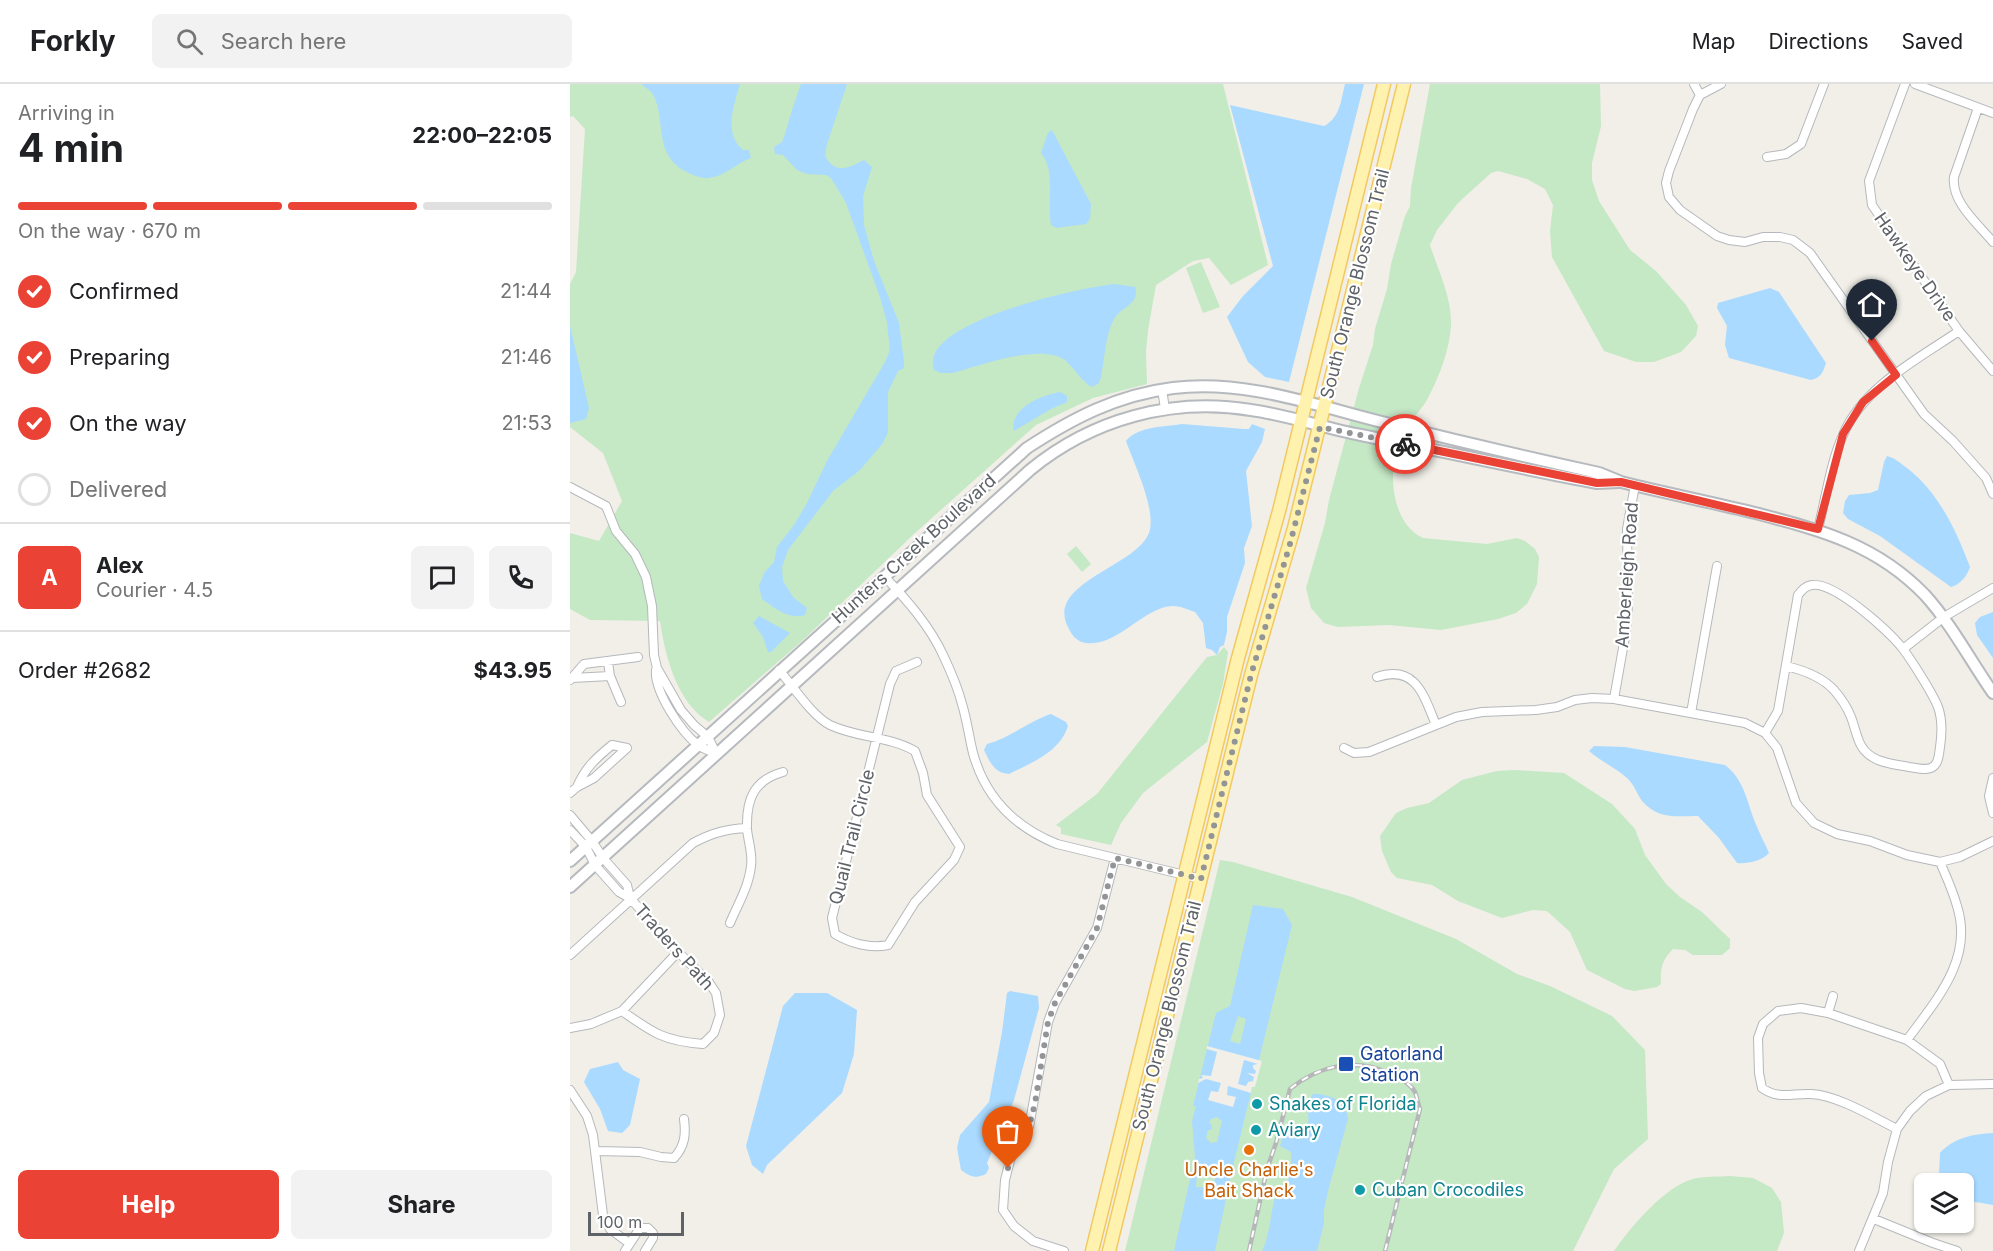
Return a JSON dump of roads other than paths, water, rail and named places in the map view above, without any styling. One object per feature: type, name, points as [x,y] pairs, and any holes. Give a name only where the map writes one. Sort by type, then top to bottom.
[{"type":"main road","name":"South Orange Blossom Trail","points":[[1092,1251],[1238,658],[1279,511],[1384,84]]},
{"type":"main road","name":"South Orange Blossom Trail","points":[[1109,1251],[1251,675],[1290,544],[1404,84]]},
{"type":"street","points":[[1694,84],[1700,95]]},
{"type":"street","points":[[1721,84],[1700,95],[1669,171],[1666,183],[1669,197],[1680,210],[1718,236],[1745,242],[1763,237],[1780,237],[1793,240],[1810,253],[1924,414],[1953,441],[1986,478],[1993,494]]},
{"type":"street","points":[[1767,157],[1786,154],[1802,144],[1824,84]]},
{"type":"street","name":"Hawkeye Drive","points":[[1905,84],[1869,181],[1872,205],[1959,331],[1993,371]]},
{"type":"street","points":[[1915,84],[1993,113]]},
{"type":"street","points":[[1978,108],[1954,177],[1953,188],[1962,205],[1993,242]]},
{"type":"street","points":[[1818,529],[1843,434],[1863,402],[1896,375],[1959,331]]},
{"type":"street","name":"Hunters Creek Boulevard","points":[[570,861],[1027,448],[1065,423],[1094,409],[1162,389],[1208,385],[1234,387],[1451,440],[1599,473],[1621,482]]},
{"type":"street","points":[[1162,389],[1165,409]]},
{"type":"street","name":"Hunters Creek Boulevard","points":[[570,887],[1041,462],[1087,433],[1122,418],[1165,409],[1209,405],[1231,407],[1597,483],[1621,482]]},
{"type":"street","points":[[1621,482],[1818,529],[1858,545],[1895,569],[1924,594],[1944,617],[1993,693]]},
{"type":"street","name":"Amberleigh Road","points":[[1614,699],[1626,631],[1628,605],[1625,529],[1635,485]]},
{"type":"street","points":[[570,488],[606,506],[616,531],[636,555],[644,572],[652,606],[654,655],[657,669],[681,710],[708,737],[716,753]]},
{"type":"street","points":[[1691,713],[1717,566]]},
{"type":"street","points":[[884,576],[928,628],[943,655],[963,705],[974,755],[989,792],[999,805],[1036,836],[1057,844],[1201,879]]},
{"type":"street","points":[[1765,733],[1778,711],[1798,595],[1803,588],[1819,585],[1859,607],[1882,626],[1903,649],[1937,705],[1942,733],[1938,758],[1936,764],[1922,769],[1880,761],[1867,755],[1858,744],[1851,717],[1843,701],[1832,688],[1814,676],[1786,666]]},
{"type":"street","points":[[1903,649],[1944,617],[1993,588]]},
{"type":"street","points":[[571,679],[585,664],[638,657]]},
{"type":"street","points":[[608,662],[610,676],[621,702]]},
{"type":"street","points":[[877,737],[890,684],[896,671],[917,662]]},
{"type":"street","points":[[657,669],[656,678],[662,697],[672,715],[698,745],[716,753]]},
{"type":"street","name":"Quail Trail Circle","points":[[779,670],[815,713],[829,724],[903,744],[915,751],[923,773],[927,795],[960,847],[954,860],[915,902],[888,945],[876,948],[843,939],[835,934],[832,918],[877,737]]},
{"type":"street","points":[[1377,677],[1388,674],[1411,679],[1423,692],[1436,724]]},
{"type":"street","points":[[571,679],[610,676]]},
{"type":"street","points":[[1344,747],[1354,753],[1369,752],[1436,724],[1482,712],[1536,710],[1575,700],[1614,699],[1745,723],[1765,733],[1777,748],[1796,803],[1814,823],[1837,834],[1870,841],[1907,855],[1940,862],[1959,857],[1993,841]]},
{"type":"street","points":[[570,793],[594,778],[627,748],[612,745],[592,761],[583,772],[577,787]]},
{"type":"street","points":[[730,922],[750,879],[752,862],[747,828],[749,804],[755,790],[768,777],[783,772]]},
{"type":"street","points":[[1993,778],[1989,796],[1993,813]]},
{"type":"street","points":[[570,815],[589,844]]},
{"type":"street","points":[[570,954],[693,843],[713,833],[747,828]]},
{"type":"street","points":[[570,830],[589,844]]},
{"type":"street","name":"Traders Path","points":[[589,844],[619,892],[630,898],[678,952],[708,981],[716,993],[720,1015],[714,1033],[703,1044],[657,1036],[622,1011]]},
{"type":"street","points":[[1064,1251],[1033,1241],[1014,1226],[1003,1210],[1005,1180],[1011,1157],[1029,1127],[1048,1022],[1055,1003],[1097,928],[1115,858]]},
{"type":"street","points":[[1908,1040],[1951,979],[1958,960],[1961,921],[1958,906],[1940,862]]},
{"type":"street","points":[[570,1028],[591,1024],[622,1011],[678,952]]},
{"type":"street","points":[[1828,1013],[1833,996]]},
{"type":"street","points":[[1897,1129],[1830,1098],[1814,1094],[1773,1095],[1762,1088],[1758,1038],[1763,1024],[1778,1011],[1801,1008],[1828,1013],[1908,1040],[1940,1064],[1949,1085]]},
{"type":"street","points":[[1860,1251],[1883,1193],[1897,1129],[1910,1111],[1926,1096],[1949,1085],[1993,1084]]},
{"type":"street","points":[[570,1090],[587,1116],[597,1151],[603,1215],[610,1230],[627,1247],[640,1228],[648,1228],[653,1233],[645,1251]]},
{"type":"street","points":[[1126,1114],[1142,1119]]},
{"type":"street","points":[[597,1151],[640,1152],[674,1158],[682,1150],[686,1132],[684,1119]]},
{"type":"street","points":[[1874,1219],[1933,1244],[1958,1251]]},
{"type":"water","points":[[641,84],[740,84],[733,109],[733,136],[743,150],[749,150],[751,158],[721,175],[709,178],[695,176],[678,167],[670,158],[665,147],[657,103],[652,93]]},
{"type":"water","points":[[801,84],[847,84],[825,156],[833,166],[838,168],[848,167],[864,160],[872,167],[863,196],[864,225],[874,261],[899,323],[904,368],[898,371],[888,392],[888,432],[883,443],[860,470],[833,491],[788,550],[782,567],[783,581],[793,597],[807,608],[805,615],[793,616],[787,615],[762,599],[759,586],[764,573],[774,562],[777,547],[806,505],[827,461],[890,350],[887,323],[880,297],[846,203],[831,178],[797,170],[783,155],[775,154],[774,147],[782,142]]},
{"type":"water","points":[[1345,84],[1364,84],[1289,382],[1265,377],[1248,362],[1227,317],[1243,296],[1273,266],[1230,105],[1324,126],[1337,113]]},
{"type":"water","points":[[1051,130],[1091,204],[1090,219],[1086,224],[1056,228],[1051,225],[1050,177],[1046,160],[1041,153]]},
{"type":"water","points":[[1115,284],[1135,287],[1135,297],[1112,322],[1107,337],[1101,377],[1099,383],[1092,387],[1066,361],[1042,354],[1010,357],[953,373],[941,373],[934,370],[935,353],[950,337],[975,322],[1039,300]]},
{"type":"water","points":[[1770,288],[1779,292],[1826,363],[1823,372],[1817,378],[1811,380],[1729,358],[1725,345],[1727,326],[1717,308],[1718,303]]},
{"type":"water","points":[[570,326],[589,408],[586,419],[570,423]]},
{"type":"water","points":[[1060,392],[1067,396],[1067,402],[1014,431],[1014,423],[1022,409],[1036,400]]},
{"type":"water","points":[[1182,424],[1249,429],[1252,424],[1265,429],[1262,442],[1246,471],[1252,526],[1244,548],[1245,563],[1227,617],[1224,645],[1220,647],[1217,655],[1206,648],[1203,623],[1195,612],[1173,606],[1151,613],[1109,639],[1098,643],[1080,641],[1070,632],[1064,613],[1069,600],[1079,588],[1127,556],[1149,533],[1151,523],[1147,500],[1126,441],[1137,432]]},
{"type":"water","points":[[1887,456],[1907,468],[1928,489],[1945,513],[1959,539],[1970,567],[1967,574],[1955,586],[1951,587],[1880,536],[1848,519],[1843,513],[1845,501],[1849,495],[1878,490]]},
{"type":"water","points":[[1993,612],[1993,658],[1977,635],[1975,623],[1980,617]]},
{"type":"water","points":[[759,616],[790,633],[771,652],[768,652],[763,637],[753,623]]},
{"type":"water","points":[[1051,714],[1066,722],[1068,726],[1052,750],[1009,774],[1000,772],[993,766],[984,750],[987,744]]},
{"type":"water","points":[[1594,746],[1625,747],[1725,765],[1741,784],[1769,853],[1754,861],[1737,863],[1719,838],[1698,816],[1668,816],[1648,807],[1627,778],[1589,751]]},
{"type":"water","points":[[1253,905],[1283,909],[1292,925],[1233,1166],[1215,1251],[1174,1251],[1195,1157],[1192,1121],[1196,1106],[1193,1106],[1216,1013],[1230,1006]],"holes":[[[1238,1016],[1246,1019],[1240,1044],[1230,1041]],[[1217,1117],[1222,1121],[1217,1142],[1211,1143],[1206,1138],[1208,1130],[1211,1130],[1212,1125],[1209,1123],[1211,1119]],[[1201,1172],[1213,1174],[1215,1178],[1213,1188],[1196,1187],[1197,1174]]]},
{"type":"water","points":[[1010,991],[1038,996],[1039,1008],[1014,1100],[987,1163],[989,1168],[986,1174],[973,1176],[961,1170],[957,1148],[960,1135],[989,1102],[1007,993]]},
{"type":"water","points":[[795,993],[827,993],[857,1010],[854,1054],[842,1093],[767,1165],[763,1174],[752,1165],[746,1146],[783,1006]]},
{"type":"water","points":[[618,1062],[623,1070],[640,1079],[630,1125],[622,1133],[608,1131],[600,1109],[584,1082],[590,1069]]},
{"type":"water","points":[[1313,1094],[1326,1095],[1341,1103],[1348,1119],[1329,1187],[1317,1251],[1262,1251],[1275,1198],[1284,1189],[1290,1172],[1291,1152],[1280,1146],[1284,1133],[1306,1129],[1308,1117],[1305,1106]]},
{"type":"water","points":[[1993,1133],[1993,1205],[1974,1202],[1974,1173],[1939,1173],[1940,1153],[1951,1144],[1978,1134]]},
{"type":"railway","points":[[1249,1251],[1267,1169],[1290,1089],[1312,1075],[1337,1066],[1350,1065],[1376,1068],[1403,1080],[1415,1092],[1420,1109],[1385,1251]]},
{"type":"place","name":"Gatorland Station","points":[[1346,1064]]},
{"type":"place","name":"Snakes of Florida","points":[[1257,1104]]},
{"type":"place","name":"Aviary","points":[[1256,1130]]},
{"type":"place","name":"Uncle Charlie's Bait Shack","points":[[1249,1150]]},
{"type":"place","name":"Cuban Crocodiles","points":[[1360,1190]]}]
